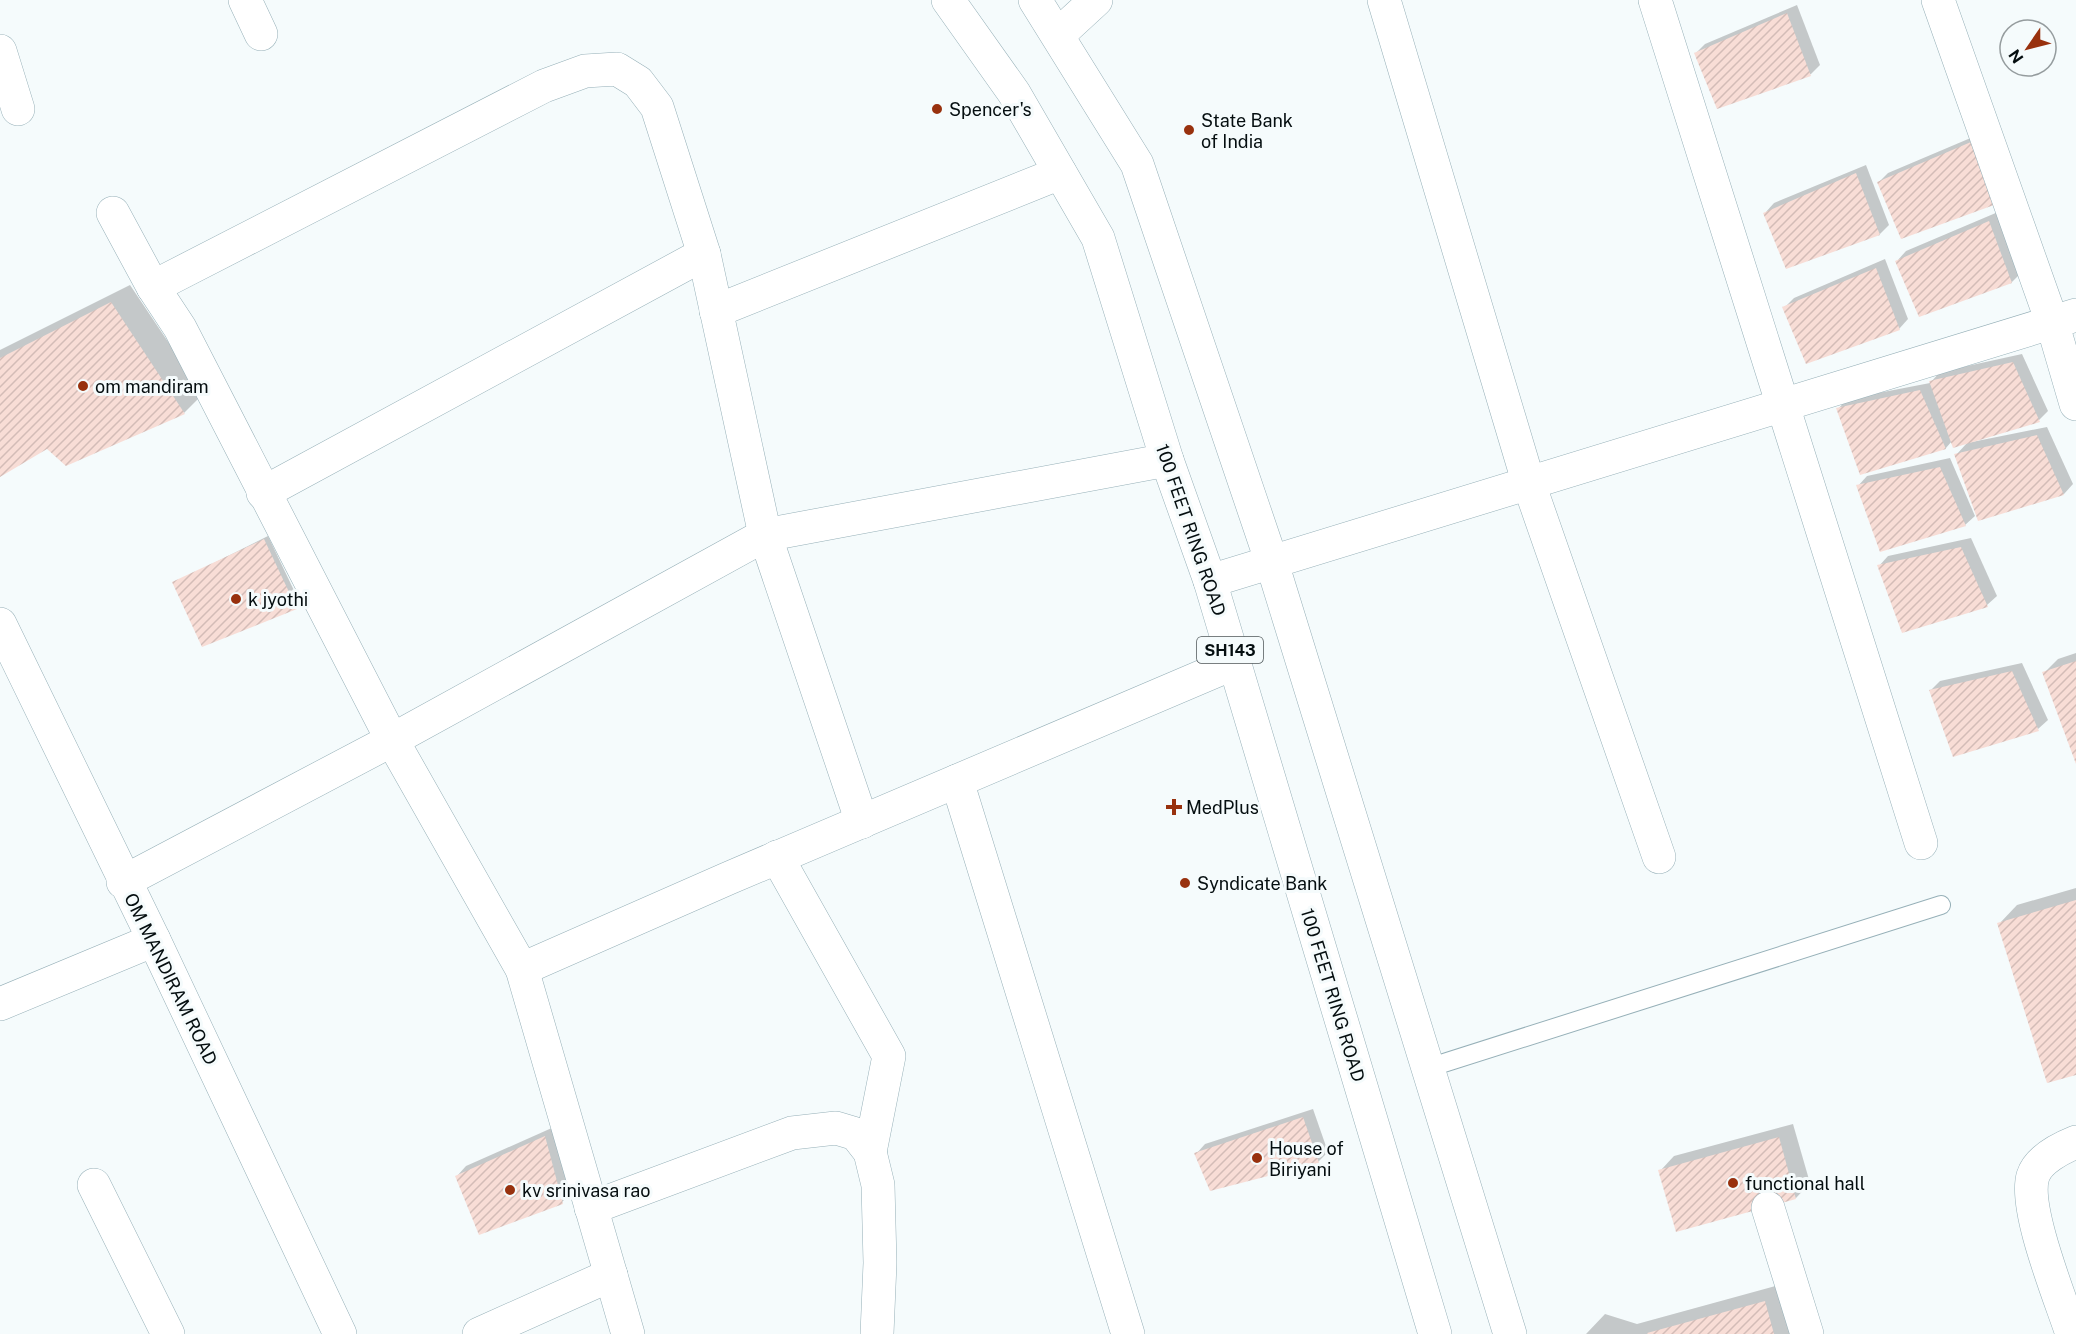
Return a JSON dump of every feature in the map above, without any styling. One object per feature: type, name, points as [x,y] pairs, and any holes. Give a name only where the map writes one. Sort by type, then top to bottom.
[{"type":"street","points":[[245,0],[261,34]]},
{"type":"street","name":"100 FEET RING ROAD","points":[[948,0],[1014,93],[1098,238],[1167,460],[1210,580],[1436,1334]]},
{"type":"street","points":[[1035,0],[1137,164],[1271,560],[1510,1334]]},
{"type":"street","points":[[1058,35],[1096,0]]},
{"type":"street","points":[[1384,0],[1528,482],[1659,857]]},
{"type":"street","points":[[1655,0],[1921,843]]},
{"type":"street","points":[[1938,0],[2064,318],[2076,404]]},
{"type":"street","points":[[0,51],[18,110]]},
{"type":"street","points":[[153,287],[544,86],[585,71],[617,69],[638,82],[657,107],[704,254],[765,535],[862,822]]},
{"type":"street","points":[[716,311],[1060,173]]},
{"type":"street","points":[[113,213],[153,287],[180,328],[392,740],[522,969],[628,1334]]},
{"type":"street","points":[[263,493],[704,254]]},
{"type":"street","points":[[1210,580],[2064,318]]},
{"type":"street","points":[[123,882],[392,740],[765,535],[1167,460]]},
{"type":"street","name":"OM MANDIRAM ROAD","points":[[0,624],[123,882],[154,940],[340,1334]]},
{"type":"street","points":[[522,969],[1234,663]]},
{"type":"street","points":[[957,781],[1128,1334]]},
{"type":"street","points":[[777,858],[889,1056],[870,1152],[878,1185],[880,1263],[877,1334]]},
{"type":"street","points":[[1,1001],[154,940]]},
{"type":"street","points":[[591,1208],[792,1133],[836,1128],[855,1134],[870,1152]]},
{"type":"street","points":[[2072,1334],[2040,1235],[2032,1196],[2033,1176],[2042,1163],[2064,1147],[2076,1142]]},
{"type":"street","points":[[94,1185],[168,1334]]},
{"type":"street","points":[[1768,1208],[1807,1334]]},
{"type":"street","points":[[479,1334],[611,1275]]},
{"type":"lane","points":[[1428,1068],[1941,905]]},
{"type":"building","points":[[1787,13],[1811,76],[1717,109],[1694,53]]},
{"type":"building","points":[[1971,142],[1994,205],[1901,239],[1877,182]]},
{"type":"building","points":[[1856,173],[1880,235],[1786,269],[1763,213]]},
{"type":"building","points":[[1989,221],[2012,283],[1919,317],[1895,261]]},
{"type":"building","points":[[1876,268],[1900,330],[1806,364],[1782,307]]},
{"type":"building","name":"om mandiram","points":[[111,302],[185,414],[66,466],[47,449],[0,477],[0,358]]},
{"type":"building","points":[[2013,362],[2040,422],[1953,448],[1929,381]]},
{"type":"building","points":[[1920,390],[1946,449],[1860,475],[1836,408]]},
{"type":"building","points":[[2037,435],[2064,495],[1978,521],[1954,454]]},
{"type":"building","points":[[1940,467],[1966,526],[1880,552],[1856,485]]},
{"type":"building","name":"k jyothi","points":[[264,539],[297,609],[202,647],[172,582]]},
{"type":"building","points":[[1961,547],[1988,607],[1902,633],[1877,565]]},
{"type":"building","points":[[2076,661],[2076,764],[2042,672]]},
{"type":"building","points":[[2012,671],[2039,731],[1953,757],[1929,690]]},
{"type":"building","points":[[2076,900],[2076,1075],[2047,1083],[1997,923]]},
{"type":"building","name":"House of Biriyani","points":[[1303,1117],[1319,1163],[1210,1191],[1194,1153]]},
{"type":"building","name":"kv srinivasa rao","points":[[545,1136],[563,1204],[479,1235],[455,1176]]},
{"type":"building","points":[[1779,1137],[1796,1199],[1676,1232],[1658,1170]]},
{"type":"building","points":[[1765,1301],[1774,1334],[1647,1333]]},
{"type":"place","name":"Spencer's","points":[[937,109]]},
{"type":"place","name":"State Bank of India","points":[[1189,130]]},
{"type":"place","name":"om mandiram","points":[[83,386]]},
{"type":"place","name":"k jyothi","points":[[236,599]]},
{"type":"place","name":"MedPlus","points":[[1174,807]]},
{"type":"place","name":"Syndicate Bank","points":[[1185,883]]},
{"type":"place","name":"House of Biriyani","points":[[1257,1158]]},
{"type":"place","name":"functional hall","points":[[1733,1183]]},
{"type":"place","name":"kv srinivasa rao","points":[[510,1190]]}]
